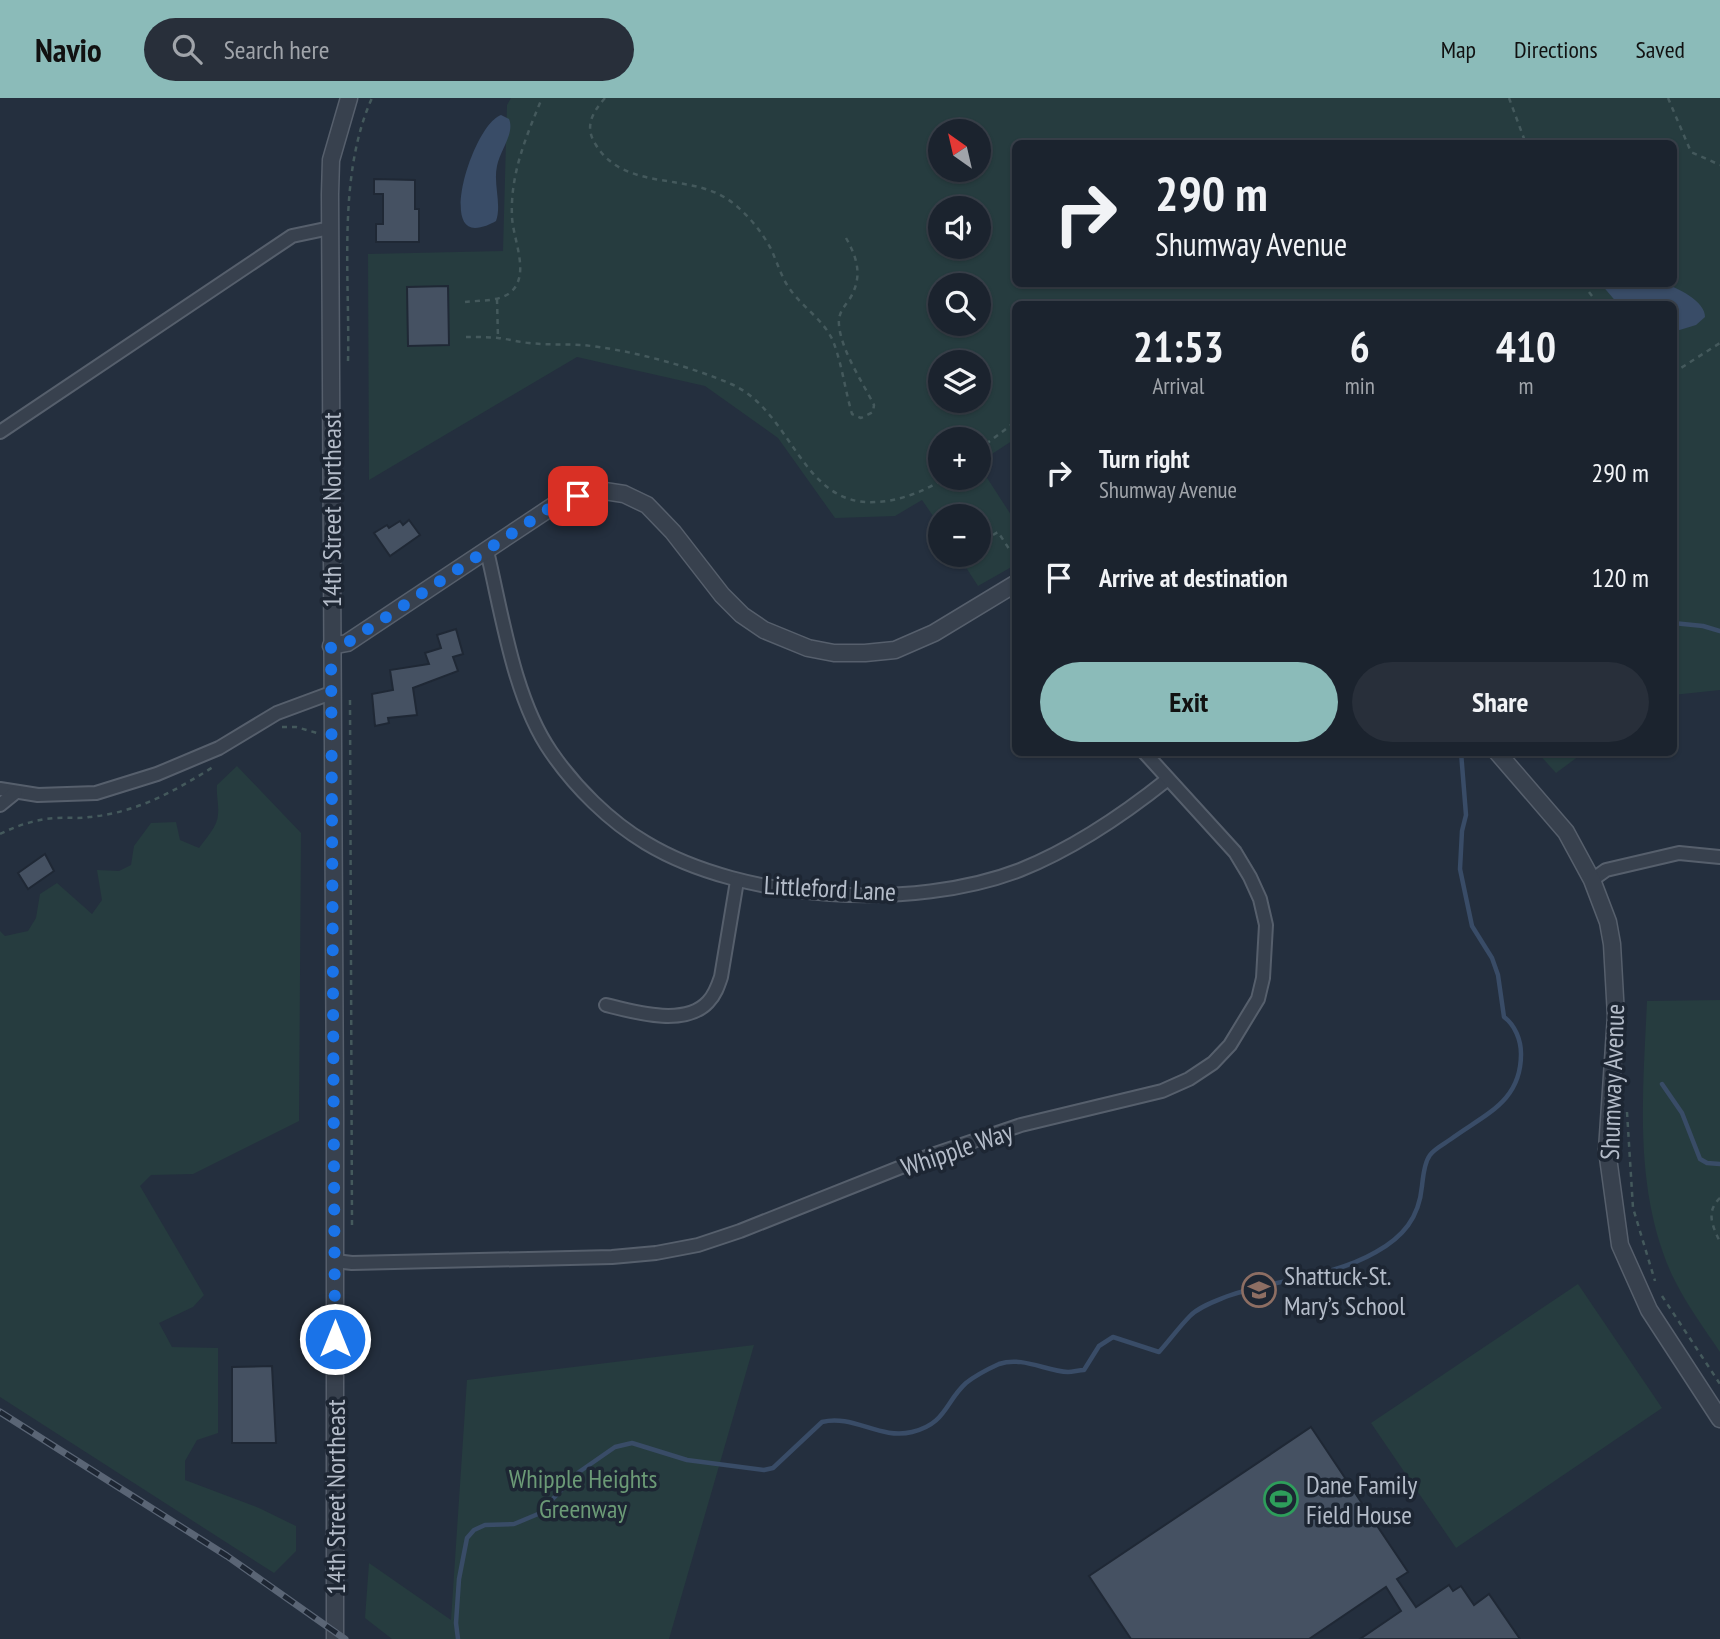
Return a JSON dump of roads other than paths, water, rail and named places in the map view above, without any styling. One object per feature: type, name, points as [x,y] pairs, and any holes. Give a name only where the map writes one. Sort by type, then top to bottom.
[{"type":"street","name":"14th Street Northeast","points":[[335,1639],[330,229],[331,160],[349,98]]},
{"type":"street","points":[[0,432],[292,236],[330,229]]},
{"type":"street","points":[[331,646],[347,643],[556,504],[598,490],[624,494],[647,505],[660,517],[722,595],[743,615],[774,634],[808,648],[834,653],[895,650],[934,633],[1012,587]]},
{"type":"street","name":"Littleford Lane","points":[[487,551],[528,710],[550,751],[579,787],[612,818],[646,844],[737,881],[805,892],[863,896],[916,892],[972,883],[1018,871],[1062,852],[1113,821],[1168,779]]},
{"type":"street","points":[[0,789],[38,795],[96,793],[157,775],[219,748],[277,713],[331,693]]},
{"type":"street","name":"Whipple Way","points":[[335,1261],[352,1263],[612,1257],[656,1253],[698,1245],[929,1156],[1021,1125],[1162,1091],[1189,1079],[1213,1063],[1230,1045],[1258,999],[1263,978],[1266,925],[1260,899],[1234,852],[1148,756]]},
{"type":"street","name":"Shumway Avenue","points":[[1500,756],[1566,832],[1592,880],[1608,922],[1613,954],[1616,1016],[1607,1150],[1620,1245],[1649,1310],[1720,1419]]},
{"type":"street","points":[[0,805],[16,792]]},
{"type":"street","points":[[1592,880],[1606,870],[1678,853],[1720,857]]},
{"type":"street","points":[[606,1005],[645,1015],[670,1015],[694,1011],[707,1004],[721,977],[737,881]]},
{"type":"water","points":[[501,115],[509,119],[510,130],[497,166],[498,214],[496,221],[475,228],[465,224],[461,212],[461,195],[472,155],[481,136],[491,122]]},
{"type":"water","points":[[1604,287],[1672,287],[1696,301],[1705,317],[1696,325],[1677,331],[1677,301],[1615,301]]},
{"type":"waterway","points":[[1677,623],[1720,631]]},
{"type":"waterway","points":[[458,1639],[456,1623],[459,1579],[467,1538],[474,1530],[485,1525],[514,1524],[538,1514],[579,1472],[615,1447],[632,1443],[687,1460],[764,1470],[773,1468],[822,1422],[845,1421],[889,1433],[912,1432],[932,1424],[966,1383],[999,1364],[1016,1362],[1068,1372],[1084,1370],[1099,1346],[1113,1337],[1159,1352],[1190,1316],[1208,1304],[1246,1290],[1322,1273],[1359,1261],[1402,1233],[1417,1208],[1425,1166],[1430,1155],[1499,1105],[1515,1084],[1521,1054],[1519,1038],[1504,1017],[1498,975],[1492,958],[1472,926],[1460,869],[1462,831],[1466,815],[1461,756]]},
{"type":"waterway","points":[[1662,1084],[1682,1113],[1700,1159],[1707,1163],[1720,1164]]},
{"type":"railway","points":[[0,1412],[227,1556],[345,1639]]},
{"type":"place","name":"Shattuck-St. Mary’s School","points":[[1259,1290]]},
{"type":"place","name":"Dane Family Field House","points":[[1281,1499]]},
{"type":"park label","name":"Whipple Heights Greenway","points":[[583,1493]]}]
